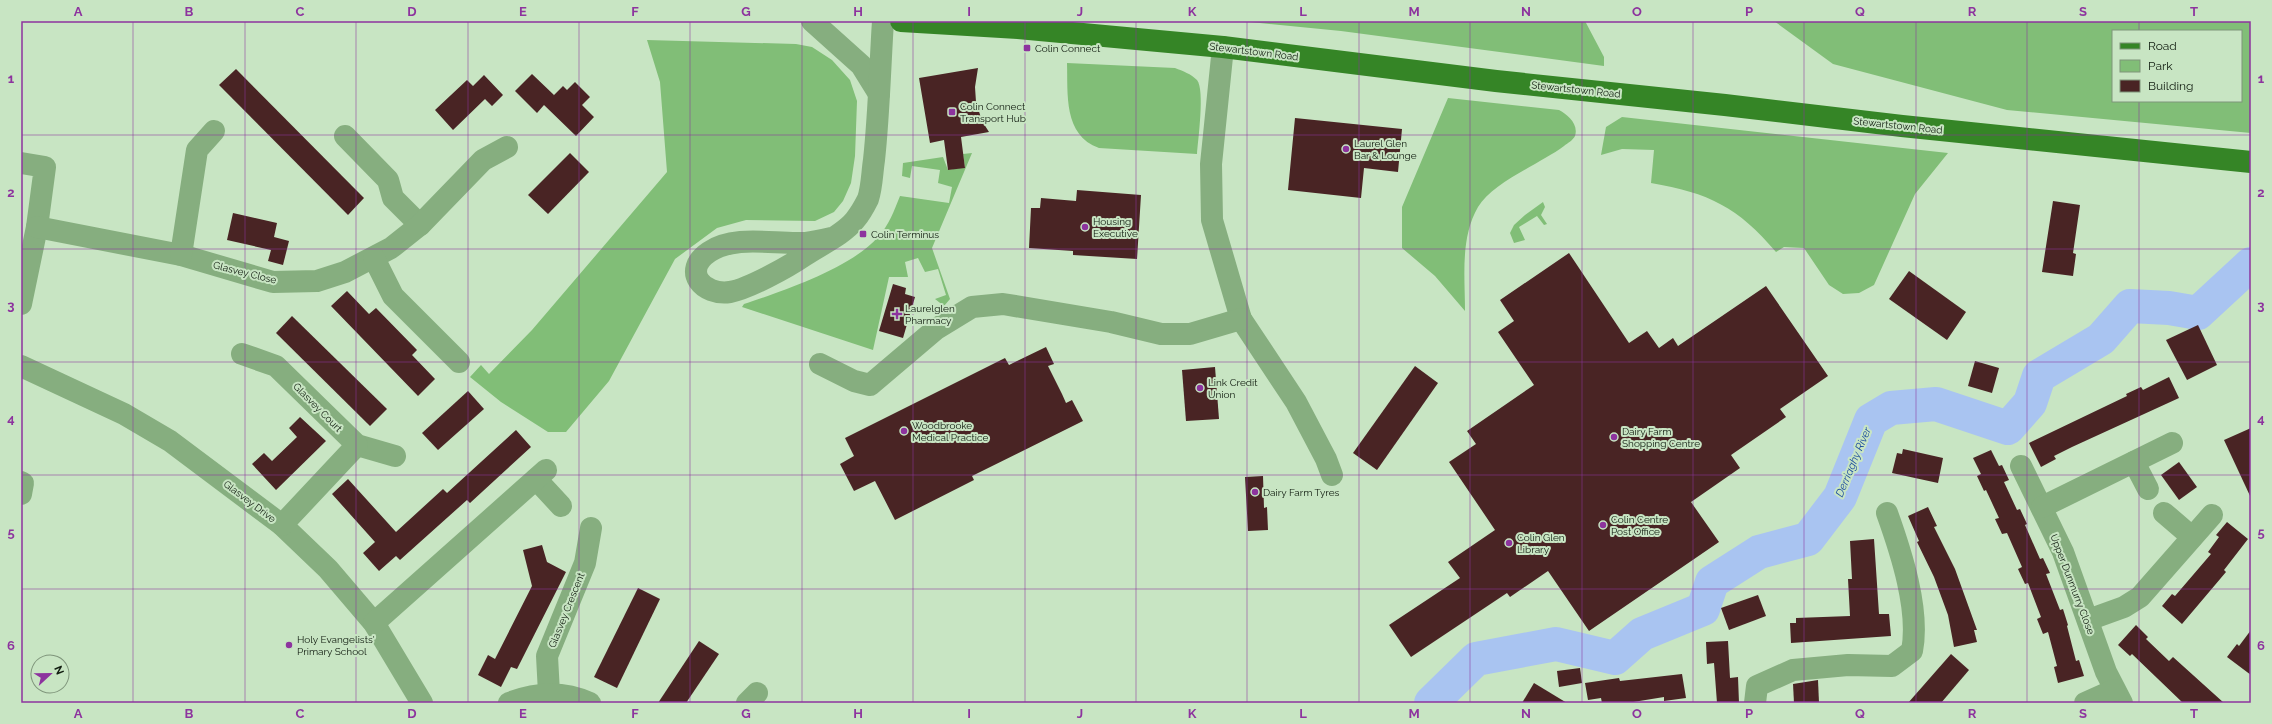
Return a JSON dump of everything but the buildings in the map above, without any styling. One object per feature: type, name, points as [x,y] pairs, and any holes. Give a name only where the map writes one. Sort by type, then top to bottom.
[{"type":"main road","name":"Stewartstown Road","points":[[901,21],[1018,28],[1223,47],[1496,81],[1724,105],[1902,126],[2251,162]]},
{"type":"street","points":[[812,21],[861,65],[878,94]]},
{"type":"street","points":[[831,238],[802,243],[754,242],[728,244],[710,251],[700,260],[696,270],[698,280],[707,290],[719,293],[733,291],[775,273],[831,238],[855,220],[868,199],[876,143],[883,21]]},
{"type":"street","points":[[1223,47],[1211,164],[1212,220],[1241,319],[1296,402],[1326,459],[1332,475]]},
{"type":"street","points":[[181,255],[197,150],[214,131]]},
{"type":"street","points":[[345,136],[388,180],[393,198],[420,225]]},
{"type":"street","name":"Glasvey Close","points":[[37,227],[181,255],[273,282],[317,281],[345,272],[391,248],[420,225],[483,160],[507,147]]},
{"type":"street","points":[[21,162],[45,167],[37,227],[21,304]]},
{"type":"street","points":[[374,258],[393,296],[459,362]]},
{"type":"street","points":[[820,364],[854,381],[870,385],[936,329],[972,307],[1003,304],[1111,322],[1161,334],[1190,334],[1241,319]]},
{"type":"street","name":"Glasvey Court","points":[[242,354],[276,366],[357,445],[395,456]]},
{"type":"street","name":"Glasvey Drive","points":[[21,366],[124,414],[170,441],[282,525],[328,569],[374,623],[422,703]]},
{"type":"street","points":[[2042,507],[2172,443]]},
{"type":"street","points":[[282,525],[357,445]]},
{"type":"street","points":[[2134,462],[2148,489]]},
{"type":"street","name":"Upper Dunmurry Close","points":[[2021,466],[2042,507],[2065,558],[2118,696]]},
{"type":"street","points":[[374,623],[541,474],[561,506]]},
{"type":"street","points":[[21,482],[23,483],[21,494]]},
{"type":"street","points":[[1755,703],[1757,686],[1793,670],[1848,665],[1892,666],[1912,651],[1915,636],[1905,565],[1887,513]]},
{"type":"street","points":[[2164,513],[2192,537]]},
{"type":"street","points":[[2088,620],[2124,607],[2140,597],[2212,515]]},
{"type":"street","name":"Glasvey Crescent","points":[[549,693],[547,656],[585,563],[591,528]]},
{"type":"street","points":[[509,703],[523,698],[549,693],[576,697],[590,703]]},
{"type":"street","points":[[2085,703],[2118,696]]},
{"type":"green space","points":[[1240,21],[1585,21],[1604,57],[1604,66],[1341,31]]},
{"type":"green space","points":[[1774,21],[2251,21],[2251,133],[2007,110],[1833,64]]},
{"type":"green space","points":[[647,40],[796,44],[812,47],[832,60],[850,80],[857,101],[855,156],[851,183],[843,201],[834,212],[815,221],[746,220],[717,228],[675,259],[609,381],[566,432],[548,432],[501,402],[470,377],[481,365],[489,374],[532,330],[667,172],[660,82]]},
{"type":"green space","points":[[1067,63],[1175,68],[1192,76],[1197,80],[1201,94],[1197,154],[1099,148],[1087,142],[1079,134],[1073,124],[1068,100]]},
{"type":"green space","points":[[1448,98],[1559,110],[1572,120],[1576,132],[1575,136],[1569,143],[1494,189],[1478,207],[1472,219],[1466,245],[1464,271],[1465,311],[1435,276],[1402,248],[1402,207]]},
{"type":"green space","points":[[1622,117],[1948,153],[1915,194],[1874,285],[1859,293],[1843,294],[1829,285],[1804,248],[1784,247],[1776,252],[1749,224],[1721,204],[1690,192],[1651,183],[1654,150],[1622,149],[1601,155],[1606,127]]},
{"type":"green space","points":[[972,153],[932,248],[950,299],[944,306],[935,299],[946,295],[938,269],[925,272],[918,258],[905,262],[908,277],[889,277],[873,350],[742,307],[744,304],[816,277],[851,259],[866,248],[885,228],[900,196],[949,203],[952,187],[938,183],[940,170],[912,166],[910,178],[902,176],[903,163],[943,157],[948,170],[965,167],[963,154]]},
{"type":"green space","points":[[1543,202],[1545,207],[1541,215],[1547,224],[1544,225],[1537,216],[1519,227],[1525,240],[1514,243],[1510,233],[1514,225]]},
{"type":"waterway","name":"Derriaghy River","points":[[1431,703],[1476,659],[1556,644],[1615,658],[1642,634],[1703,609],[1712,582],[1759,552],[1808,539],[1840,497],[1871,420],[1891,408],[1936,404],[2008,428],[2030,403],[2039,376],[2101,339],[2130,306],[2169,308],[2198,313],[2251,264]]},
{"type":"place","name":"Colin Connect","points":[[1027,48]]},
{"type":"place","name":"Colin Connect Transport Hub","points":[[952,112]]},
{"type":"place","name":"Laurel Glen Bar & Lounge","points":[[1346,149]]},
{"type":"place","name":"Housing Executive","points":[[1085,227]]},
{"type":"place","name":"Colin Terminus","points":[[863,234]]},
{"type":"place","name":"Laurelglen Pharmacy","points":[[897,314]]},
{"type":"place","name":"Link Credit Union","points":[[1200,388]]},
{"type":"place","name":"Woodbrooke Medical Practice","points":[[904,431]]},
{"type":"place","name":"Dairy Farm Shopping Centre","points":[[1614,437]]},
{"type":"place","name":"Dairy Farm Tyres","points":[[1255,492]]},
{"type":"place","name":"Colin Centre Post Office","points":[[1603,525]]},
{"type":"place","name":"Colin Glen Library","points":[[1509,543]]},
{"type":"place","name":"Holy Evangelists' Primary School","points":[[289,645]]}]
